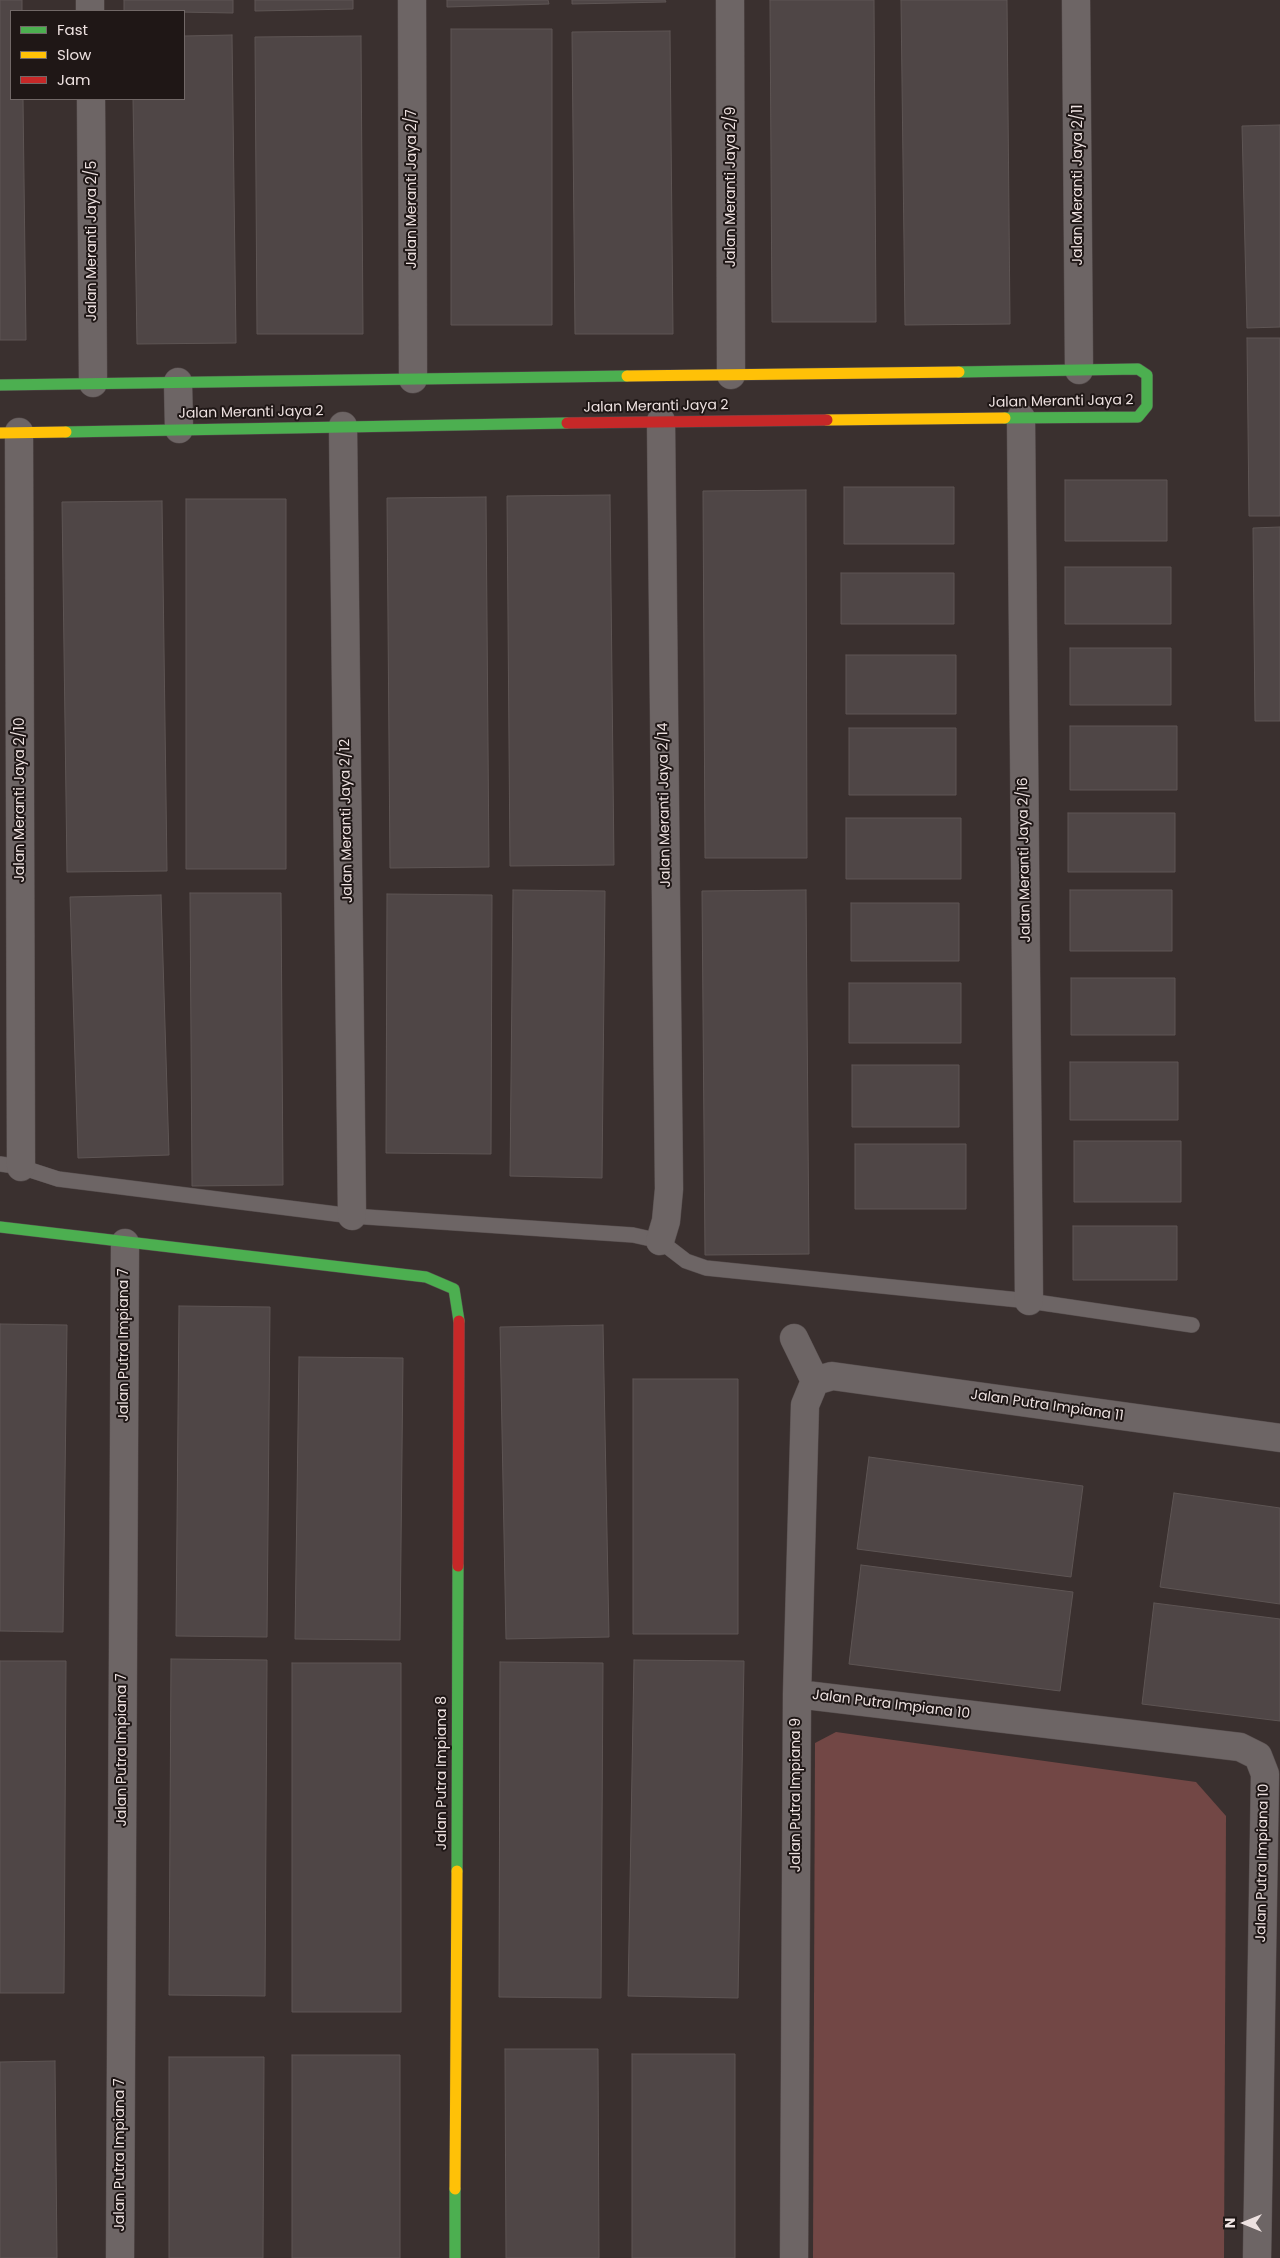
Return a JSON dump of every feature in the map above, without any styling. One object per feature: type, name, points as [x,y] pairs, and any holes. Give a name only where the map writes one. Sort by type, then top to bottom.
[{"type":"street","name":"Jalan Meranti Jaya 2/7","points":[[412,0],[413,379]]},
{"type":"street","name":"Jalan Meranti Jaya 2/9","points":[[730,0],[731,375]]},
{"type":"street","name":"Jalan Meranti Jaya 2/11","points":[[1076,0],[1079,370]]},
{"type":"street","name":"Jalan Meranti Jaya 2/5","points":[[91,100],[93,383]]},
{"type":"street","name":"Jalan Meranti Jaya 2","points":[[0,385],[1138,369],[1147,375],[1147,406],[1138,417],[661,421],[10,432]]},
{"type":"street","points":[[178,382],[179,429]]},
{"type":"street","name":"Jalan Meranti Jaya 2/16","points":[[1021,418],[1028,1301]]},
{"type":"street","name":"Jalan Meranti Jaya 2/14","points":[[660,1241],[666,1221],[668,1189],[661,421]]},
{"type":"street","name":"Jalan Meranti Jaya 2/12","points":[[342,426],[352,1216]]},
{"type":"street","name":"Jalan Meranti Jaya 2/10","points":[[10,432],[10,1165]]},
{"type":"street","points":[[0,1227],[125,1242]]},
{"type":"street","name":"Jalan Putra Impiana 8","points":[[125,1242],[426,1277],[454,1289],[459,1316],[455,2258]]},
{"type":"street","name":"Jalan Putra Impiana 7","points":[[120,2258],[125,1242]]},
{"type":"street","points":[[794,1338],[815,1381]]},
{"type":"street","name":"Jalan Putra Impiana 11","points":[[815,1381],[832,1376],[1280,1438]]},
{"type":"street","name":"Jalan Putra Impiana 9","points":[[794,2258],[797,1694],[805,1405],[815,1381]]},
{"type":"street","name":"Jalan Putra Impiana 10","points":[[797,1694],[1240,1747],[1258,1756],[1265,1774],[1257,2258]]},
{"type":"lane","points":[[10,1165],[58,1180],[352,1216],[633,1235],[660,1241],[686,1261],[706,1268],[1028,1301],[1192,1325]]},
{"type":"shaded area","points":[[836,1732],[1196,1782],[1226,1816],[1224,2258],[813,2258],[815,1743]]},
{"type":"building","points":[[0,0],[22,0],[22,10],[10,10],[10,100],[23,100],[26,340],[0,340]]},
{"type":"building","points":[[124,0],[233,0],[233,13],[185,12],[185,10],[124,10]]},
{"type":"building","points":[[255,0],[353,0],[353,9],[255,11]]},
{"type":"building","points":[[447,0],[548,0],[549,4],[447,7]]},
{"type":"building","points":[[572,0],[665,0],[666,2],[572,4]]},
{"type":"building","points":[[770,0],[874,0],[876,322],[772,322]]},
{"type":"building","points":[[901,0],[1007,0],[1010,324],[905,325]]},
{"type":"building","points":[[451,29],[552,29],[552,325],[451,325]]},
{"type":"building","points":[[670,31],[673,334],[575,334],[572,32]]},
{"type":"building","points":[[232,35],[236,343],[137,344],[133,100],[185,100],[185,36]]},
{"type":"building","points":[[361,36],[363,334],[257,334],[255,37]]},
{"type":"building","points":[[1280,125],[1280,327],[1247,328],[1242,126]]},
{"type":"building","points":[[1247,338],[1280,338],[1280,516],[1249,516]]},
{"type":"building","points":[[1065,480],[1167,480],[1167,541],[1065,541]]},
{"type":"building","points":[[844,487],[954,487],[954,544],[844,544]]},
{"type":"building","points":[[806,490],[807,858],[705,858],[703,491]]},
{"type":"building","points":[[610,495],[614,865],[510,866],[507,496]]},
{"type":"building","points":[[486,497],[489,867],[390,868],[387,498]]},
{"type":"building","points":[[186,499],[286,499],[286,869],[186,869]]},
{"type":"building","points":[[162,501],[167,871],[67,872],[62,502]]},
{"type":"building","points":[[1280,527],[1280,721],[1255,721],[1253,528]]},
{"type":"building","points":[[1065,567],[1171,567],[1171,624],[1065,624]]},
{"type":"building","points":[[841,573],[954,573],[954,624],[841,624]]},
{"type":"building","points":[[1070,648],[1171,648],[1171,705],[1070,705]]},
{"type":"building","points":[[846,655],[956,655],[956,714],[846,714]]},
{"type":"building","points":[[1070,726],[1177,726],[1177,790],[1070,790]]},
{"type":"building","points":[[849,728],[956,728],[956,795],[849,795]]},
{"type":"building","points":[[1068,813],[1175,813],[1175,872],[1068,872]]},
{"type":"building","points":[[846,818],[961,818],[961,879],[846,879]]},
{"type":"building","points":[[513,890],[605,891],[602,1178],[510,1176]]},
{"type":"building","points":[[806,890],[809,1254],[705,1255],[702,891]]},
{"type":"building","points":[[1070,890],[1172,890],[1172,951],[1070,951]]},
{"type":"building","points":[[190,893],[281,893],[283,1185],[192,1186]]},
{"type":"building","points":[[387,894],[492,895],[491,1154],[386,1153]]},
{"type":"building","points":[[161,895],[169,1155],[78,1158],[70,897]]},
{"type":"building","points":[[851,903],[959,903],[959,961],[851,961]]},
{"type":"building","points":[[1071,978],[1175,978],[1175,1035],[1071,1035]]},
{"type":"building","points":[[849,983],[961,983],[961,1043],[849,1043]]},
{"type":"building","points":[[1070,1062],[1178,1062],[1178,1120],[1070,1120]]},
{"type":"building","points":[[852,1065],[959,1065],[959,1127],[852,1127]]},
{"type":"building","points":[[1074,1141],[1181,1141],[1181,1202],[1074,1202]]},
{"type":"building","points":[[855,1144],[966,1144],[966,1209],[855,1209]]},
{"type":"building","points":[[1073,1226],[1177,1226],[1177,1280],[1073,1280]]},
{"type":"building","points":[[179,1306],[270,1307],[267,1637],[176,1636]]},
{"type":"building","points":[[0,1324],[67,1325],[63,1632],[0,1631]]},
{"type":"building","points":[[603,1325],[609,1637],[506,1639],[500,1327]]},
{"type":"building","points":[[299,1357],[403,1358],[400,1640],[295,1639]]},
{"type":"building","points":[[633,1379],[738,1379],[738,1634],[633,1634]]},
{"type":"building","points":[[869,1457],[1083,1486],[1071,1577],[857,1549]]},
{"type":"building","points":[[1174,1493],[1280,1508],[1280,1604],[1160,1587]]},
{"type":"building","points":[[861,1565],[1073,1592],[1060,1691],[849,1664]]},
{"type":"building","points":[[1154,1603],[1280,1619],[1280,1721],[1142,1704]]},
{"type":"building","points":[[171,1659],[267,1660],[265,1996],[169,1995]]},
{"type":"building","points":[[634,1660],[744,1661],[738,1998],[628,1996]]},
{"type":"building","points":[[0,1661],[66,1661],[64,1993],[0,1993]]},
{"type":"building","points":[[500,1662],[603,1663],[601,1998],[499,1997]]},
{"type":"building","points":[[292,1663],[401,1663],[401,2012],[292,2012]]},
{"type":"building","points":[[505,2049],[598,2049],[599,2258],[506,2258]]},
{"type":"building","points":[[632,2054],[735,2054],[735,2258],[632,2258]]},
{"type":"building","points":[[292,2055],[400,2055],[400,2258],[292,2258]]},
{"type":"building","points":[[169,2057],[264,2057],[263,2258],[169,2258]]},
{"type":"building","points":[[55,2061],[57,2258],[0,2258],[0,2062]]},
{"type":"traffic: fast","points":[[959,372],[1138,369],[1147,375],[1147,406],[1138,417],[1005,418]]},
{"type":"traffic: fast","points":[[0,385],[627,376]]},
{"type":"traffic: fast","points":[[66,432],[567,423]]},
{"type":"traffic: fast","points":[[0,1227],[426,1277],[454,1289],[459,1321]]},
{"type":"traffic: fast","points":[[457,1871],[458,1566]]},
{"type":"traffic: fast","points":[[455,2189],[455,2258]]},
{"type":"traffic: slow","points":[[627,376],[959,372]]},
{"type":"traffic: slow","points":[[827,420],[1005,418]]},
{"type":"traffic: slow","points":[[0,433],[66,432]]},
{"type":"traffic: slow","points":[[455,2189],[457,1871]]},
{"type":"traffic: jam","points":[[567,423],[827,420]]},
{"type":"traffic: jam","points":[[458,1566],[459,1321]]}]
